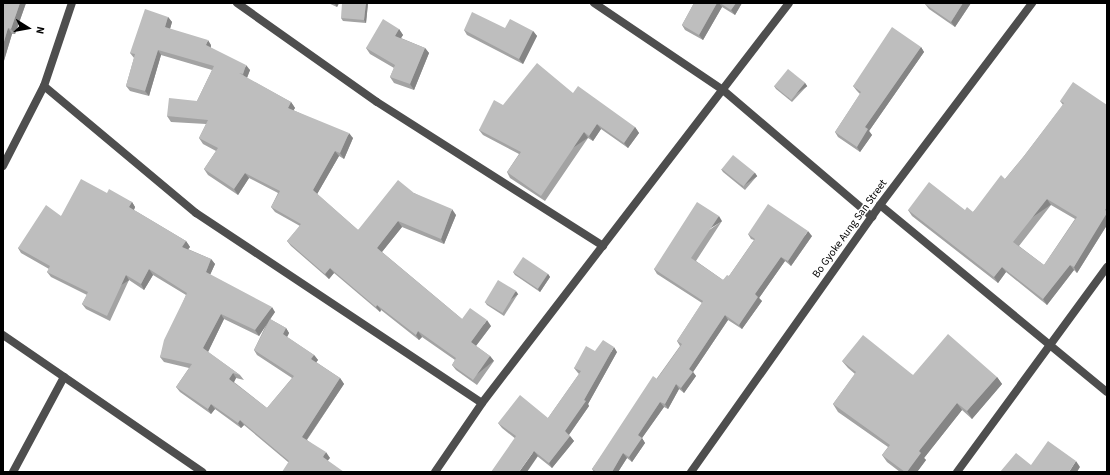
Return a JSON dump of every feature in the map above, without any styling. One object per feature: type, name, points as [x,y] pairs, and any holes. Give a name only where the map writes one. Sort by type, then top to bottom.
[{"type":"street","points":[[3,166],[44,86],[72,3]]},
{"type":"street","points":[[237,3],[377,102],[603,246]]},
{"type":"street","points":[[594,3],[723,90],[872,217]]},
{"type":"street","points":[[435,472],[482,403],[789,3]]},
{"type":"street","name":"Bo Gyoke Aung San Street","points":[[692,472],[880,205],[1032,3]]},
{"type":"street","points":[[44,86],[196,213],[482,403]]},
{"type":"street","points":[[880,205],[1107,392]]},
{"type":"street","points":[[957,472],[1107,267]]},
{"type":"street","points":[[3,335],[202,472]]},
{"type":"street","points":[[12,472],[64,377]]},
{"type":"building","points":[[3,3],[20,3],[11,29],[8,28],[3,45]]},
{"type":"building","points":[[342,3],[366,3],[364,20],[341,18]]},
{"type":"building","points":[[694,3],[717,3],[699,35],[682,25]]},
{"type":"building","points":[[720,3],[736,3],[731,10]]},
{"type":"building","points":[[925,3],[963,3],[951,22]]},
{"type":"building","points":[[145,9],[168,17],[165,27],[208,40],[206,45],[246,65],[243,74],[239,73],[291,102],[288,108],[349,133],[340,153],[335,151],[313,190],[358,230],[398,180],[414,193],[452,209],[441,239],[398,221],[377,248],[462,319],[470,308],[487,320],[471,342],[490,356],[473,380],[452,365],[456,358],[418,331],[416,335],[377,305],[376,307],[330,268],[325,274],[287,241],[301,224],[271,207],[280,191],[245,173],[234,189],[204,169],[218,148],[199,138],[208,120],[167,116],[169,98],[197,101],[214,66],[158,50],[145,91],[126,86],[135,54],[130,53]]},
{"type":"building","points":[[472,12],[505,28],[510,19],[533,31],[519,59],[464,30]]},
{"type":"building","points":[[383,19],[399,29],[395,36],[425,48],[410,84],[390,77],[395,65],[366,48]]},
{"type":"building","points":[[892,27],[921,47],[865,127],[868,129],[857,147],[835,132],[861,92],[853,86]]},
{"type":"building","points":[[537,63],[573,93],[578,86],[635,127],[624,143],[597,124],[589,136],[584,132],[541,196],[507,172],[521,152],[479,130],[494,100],[503,105]]},
{"type":"building","points":[[788,69],[805,83],[791,100],[774,86]]},
{"type":"building","points":[[1073,82],[1107,105],[1107,207],[1105,210],[1107,213],[1074,267],[1070,265],[1043,299],[1002,267],[994,277],[908,210],[929,182],[965,210],[967,207],[973,212],[1001,175],[1005,179],[1024,156],[1064,103],[1060,101]],"holes":[[[1047,199],[1077,217],[1044,265],[1013,242]]]},
{"type":"building","points":[[733,155],[755,173],[743,187],[722,169]]},
{"type":"building","points":[[81,179],[107,193],[109,189],[132,202],[129,207],[186,241],[182,247],[211,259],[206,272],[272,307],[255,330],[221,314],[203,348],[240,375],[233,373],[229,379],[267,408],[294,376],[254,350],[270,319],[286,328],[283,334],[314,355],[311,359],[340,378],[302,437],[326,452],[323,457],[344,472],[282,472],[289,461],[240,420],[238,423],[211,404],[208,409],[176,387],[192,364],[160,357],[164,340],[187,293],[149,269],[141,284],[126,275],[107,316],[82,304],[88,292],[47,272],[50,266],[18,248],[46,205],[61,216]]},
{"type":"building","points":[[697,202],[719,216],[691,258],[723,280],[727,275],[729,276],[755,239],[748,234],[768,204],[808,231],[788,261],[781,257],[755,294],[758,297],[739,325],[725,315],[689,369],[693,372],[681,388],[676,384],[665,404],[660,402],[638,435],[642,438],[629,457],[623,453],[612,472],[597,472],[592,469],[653,376],[657,379],[682,344],[677,341],[703,301],[654,269]]},
{"type":"building","points":[[523,257],[548,274],[538,289],[513,272]]},
{"type":"building","points":[[498,280],[516,291],[503,313],[485,302]]},
{"type":"building","points":[[948,334],[997,377],[967,411],[957,403],[919,451],[921,453],[907,472],[905,472],[882,455],[890,445],[833,404],[856,372],[842,361],[863,335],[913,375]]},
{"type":"building","points":[[603,340],[614,347],[584,400],[586,401],[565,431],[570,436],[549,463],[534,451],[519,472],[491,472],[516,436],[498,423],[520,395],[548,418],[581,371],[574,368],[586,346],[595,351]]},
{"type":"building","points":[[1048,441],[1076,461],[1069,472],[1000,472],[1016,453],[1031,465]]}]
